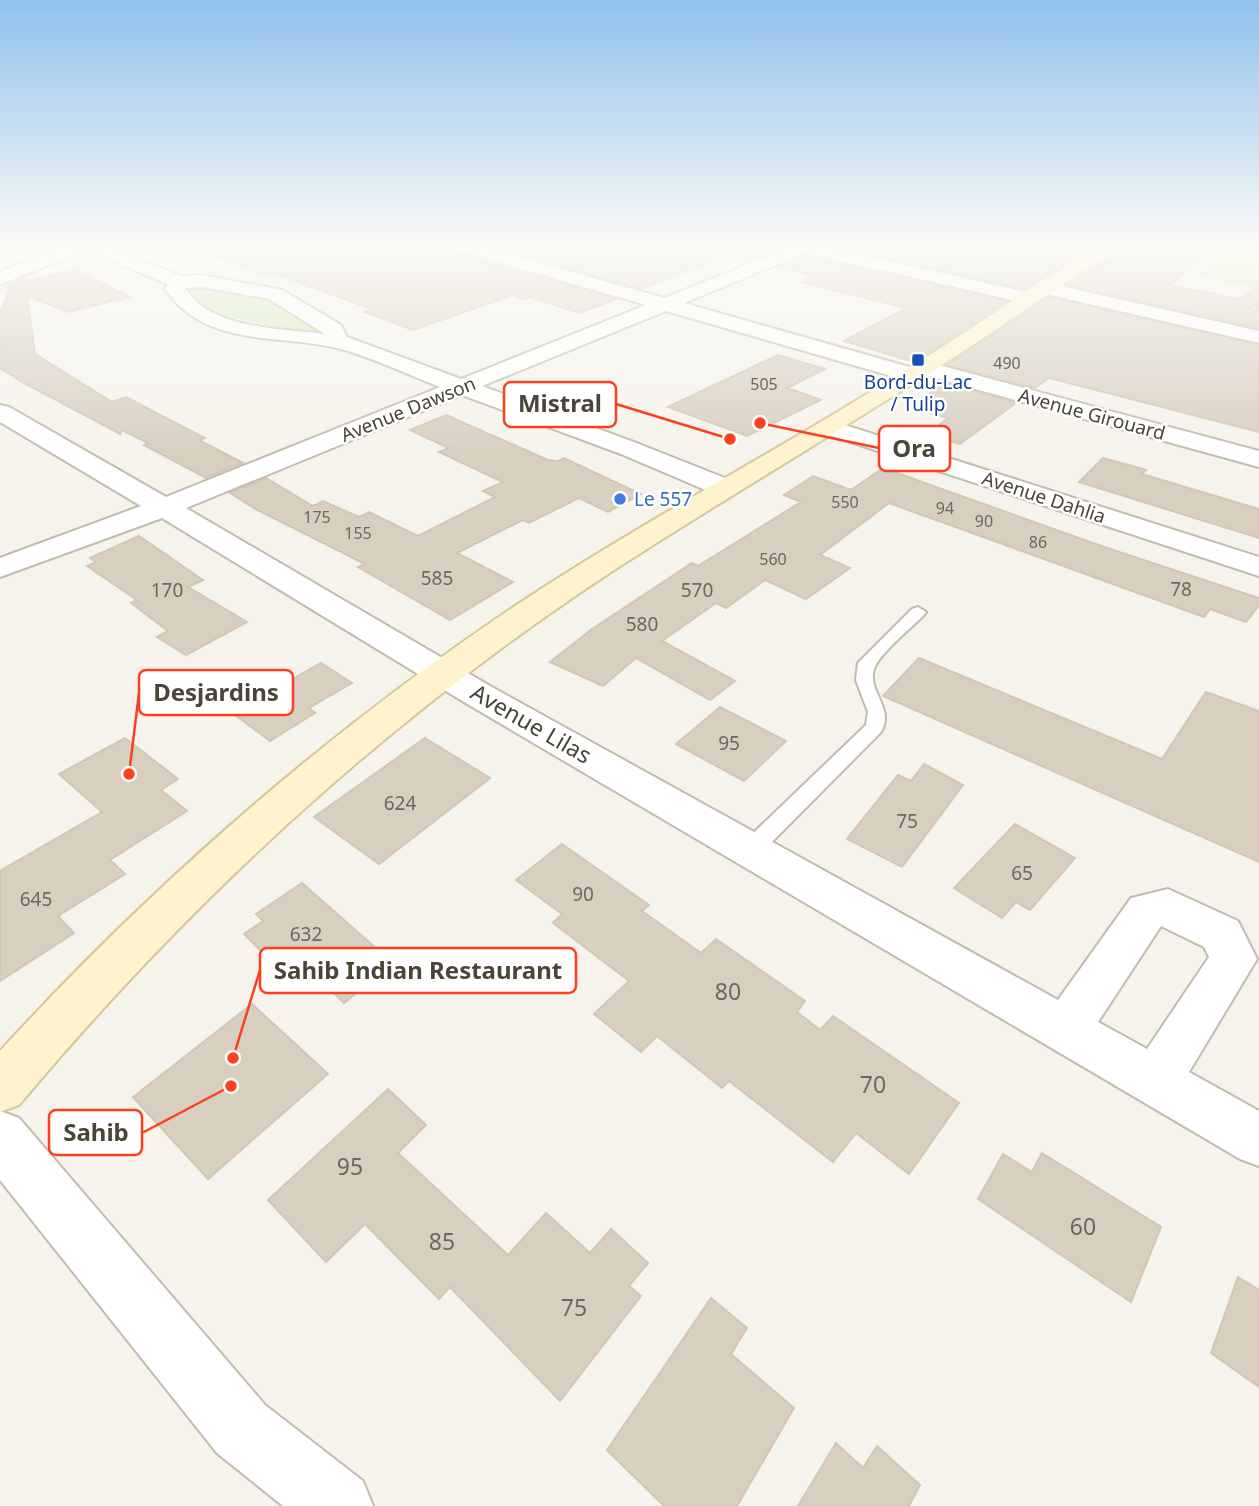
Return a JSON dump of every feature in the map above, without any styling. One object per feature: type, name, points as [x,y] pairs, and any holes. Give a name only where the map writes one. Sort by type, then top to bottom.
[{"type":"street","points":[[201,314],[217,321],[303,339],[337,341],[630,449],[725,488]]},
{"type":"street","points":[[309,314],[334,329],[337,341]]},
{"type":"street","name":"Avenue Dawson","points":[[0,568],[165,507],[641,314]]},
{"type":"street","name":"Avenue Girouard","points":[[705,314],[1259,459]]},
{"type":"street","points":[[0,1088],[47,1034],[231,848],[401,705],[521,618],[725,488],[918,372],[1005,314]]},
{"type":"street","points":[[1144,314],[1259,337]]},
{"type":"street","name":"Avenue Lilas","points":[[0,412],[165,507],[477,694],[1259,1140]]},
{"type":"street","name":"Avenue Dahlia","points":[[829,427],[1259,566]]},
{"type":"street","points":[[1065,1030],[1147,911],[1168,907],[1222,934],[1233,959],[1155,1081]]},
{"type":"street","points":[[0,1137],[241,1429],[338,1506]]},
{"type":"lane","points":[[750,850],[874,728],[878,720],[877,713],[863,679],[863,670],[918,612]]},
{"type":"green space","points":[[220,314],[295,314],[322,332],[312,336]]},
{"type":"building","points":[[0,314],[30,314],[35,354],[112,402],[126,397],[205,438],[199,440],[243,463],[206,478],[144,445],[148,443],[122,430],[120,434],[0,368]]},
{"type":"building","points":[[370,314],[458,314],[413,330]]},
{"type":"building","points":[[895,314],[986,314],[914,362],[844,341]]},
{"type":"building","points":[[1022,314],[1124,314],[1259,345],[1259,432],[1049,378],[1035,388],[947,365]]},
{"type":"building","points":[[1198,314],[1259,314],[1259,328]]},
{"type":"building","points":[[778,355],[825,369],[787,388],[821,400],[747,436],[668,407]]},
{"type":"building","points":[[945,383],[1016,403],[960,444],[927,434],[948,418],[910,407]]},
{"type":"building","points":[[446,415],[548,460],[558,461],[564,458],[641,494],[608,512],[579,498],[529,523],[523,520],[457,553],[513,582],[450,620],[358,567],[365,564],[257,510],[230,493],[266,478],[313,506],[323,501],[359,517],[369,512],[418,536],[495,497],[483,491],[503,482],[439,452],[449,448],[410,430]]},
{"type":"building","points":[[1103,458],[1146,470],[1142,474],[1259,509],[1259,538],[1079,482]]},
{"type":"building","points":[[883,468],[1107,548],[1259,598],[1259,605],[1246,622],[1210,609],[1204,617],[889,503],[820,555],[850,568],[806,599],[765,580],[726,608],[716,603],[662,641],[735,681],[710,700],[636,658],[603,686],[550,662],[592,629],[692,563],[698,566],[801,502],[784,495],[813,476],[851,490]]},
{"type":"building","points":[[139,536],[203,580],[188,587],[247,622],[186,655],[157,637],[168,631],[131,603],[137,600],[87,566],[96,562],[90,558]]},
{"type":"building","points":[[919,658],[1162,759],[1206,692],[1259,711],[1259,862],[883,696]]},
{"type":"building","points":[[321,663],[352,683],[309,708],[315,713],[270,741],[223,706],[249,691],[254,695],[273,684],[278,687]]},
{"type":"building","points":[[720,707],[786,741],[744,781],[676,744]]},
{"type":"building","points":[[125,738],[178,779],[161,790],[187,811],[110,860],[125,874],[58,916],[74,933],[0,981],[0,871],[102,812],[59,774]]},
{"type":"building","points":[[425,738],[490,778],[379,864],[314,817]]},
{"type":"building","points":[[924,764],[963,785],[902,867],[847,839],[898,775],[911,781]]},
{"type":"building","points":[[1015,824],[1075,858],[1030,910],[1016,902],[1002,918],[954,888]]},
{"type":"building","points":[[562,844],[649,905],[642,911],[701,953],[716,939],[805,1001],[797,1012],[820,1030],[833,1016],[959,1103],[909,1174],[856,1133],[833,1162],[729,1081],[722,1088],[657,1036],[641,1052],[594,1014],[629,981],[553,923],[562,914],[516,880]]},
{"type":"building","points":[[302,883],[394,964],[344,1003],[299,959],[282,972],[244,934],[263,921],[256,914]]},
{"type":"building","points":[[252,1004],[328,1074],[208,1179],[133,1097]]},
{"type":"building","points":[[388,1089],[426,1125],[398,1153],[508,1255],[546,1213],[590,1253],[611,1229],[648,1263],[629,1286],[641,1296],[560,1401],[450,1287],[439,1299],[365,1224],[326,1262],[268,1200]]},
{"type":"building","points":[[1042,1153],[1161,1227],[1131,1302],[978,1199],[1003,1154],[1032,1172]]},
{"type":"building","points":[[1238,1277],[1259,1290],[1259,1387],[1211,1353]]},
{"type":"building","points":[[711,1298],[747,1328],[731,1354],[794,1408],[737,1506],[664,1506],[607,1450]]},
{"type":"building","points":[[836,1443],[863,1468],[877,1446],[920,1485],[909,1506],[798,1506]]},
{"type":"place","name":"Bord-du-Lac / Tulip","points":[[918,360]]},
{"type":"place","name":"Ora","points":[[760,423]]},
{"type":"place","name":"Mistral","points":[[730,439]]},
{"type":"place","name":"Le 557","points":[[620,499]]},
{"type":"place","name":"Desjardins","points":[[129,774]]},
{"type":"place","name":"Sahib Indian Restaurant","points":[[233,1058]]},
{"type":"place","name":"Sahib","points":[[231,1086]]}]
